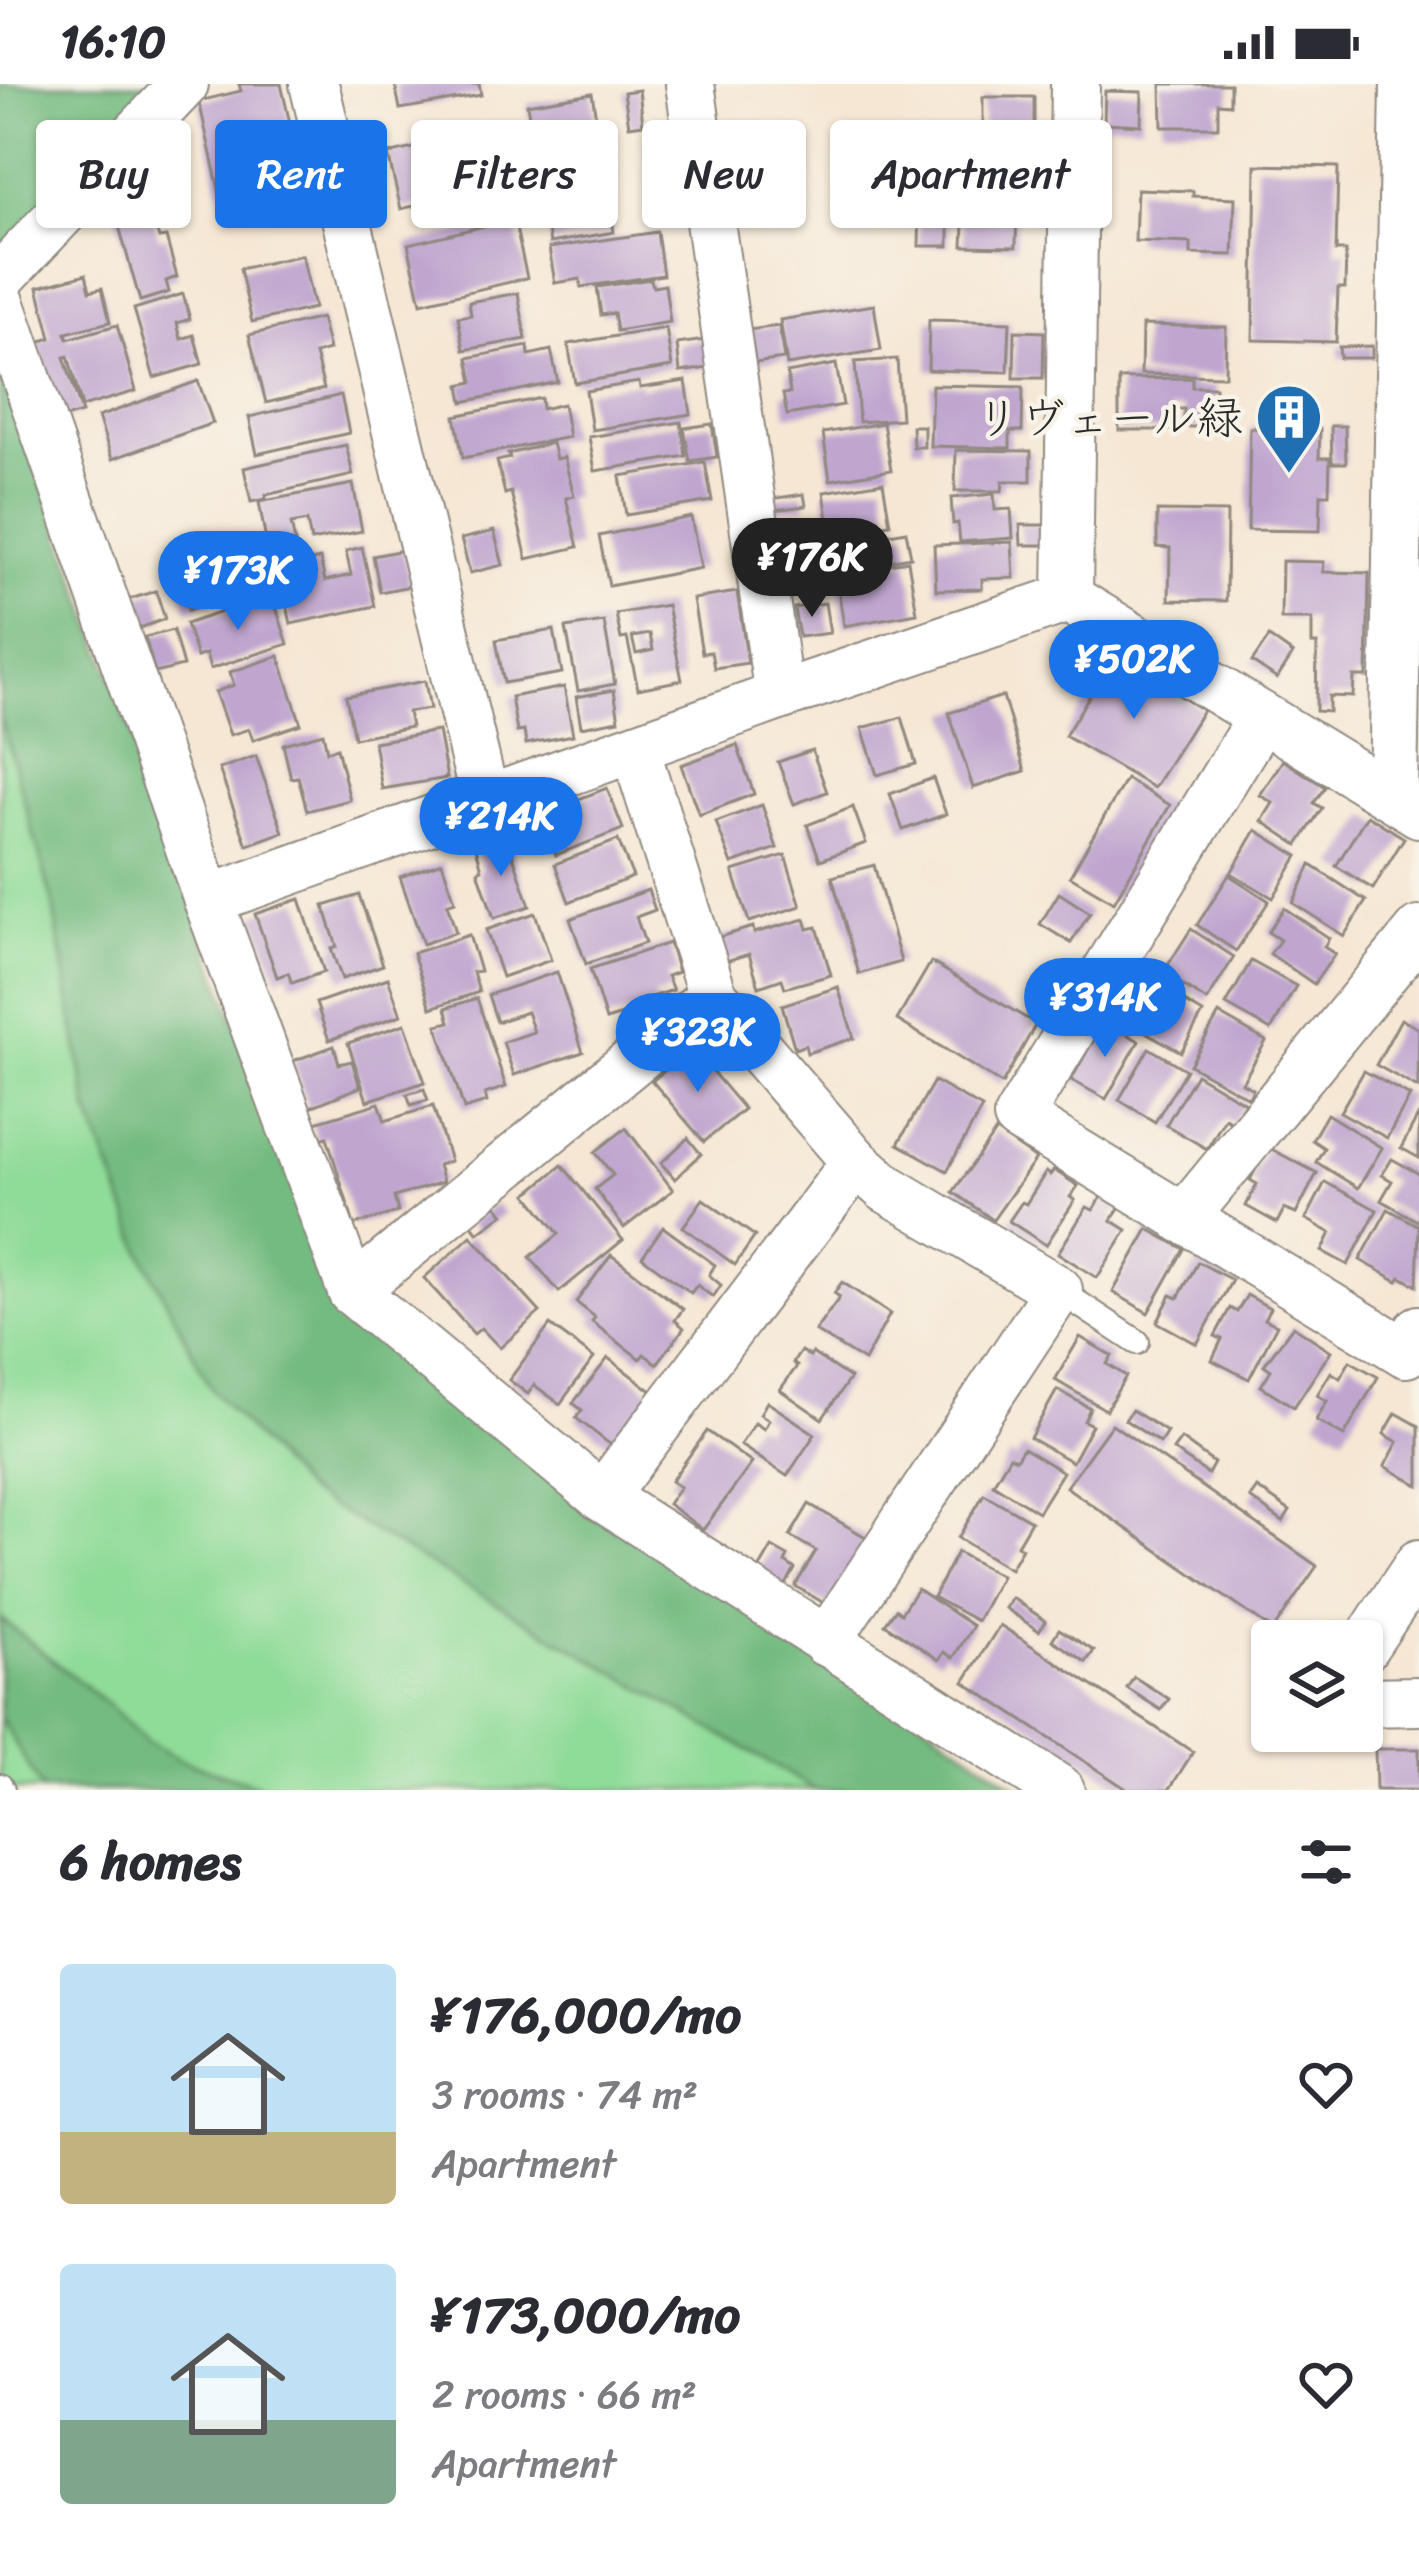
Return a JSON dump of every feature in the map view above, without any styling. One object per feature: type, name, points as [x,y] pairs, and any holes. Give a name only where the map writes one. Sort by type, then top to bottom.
[{"type":"street","points":[[0,278],[184,84]]},
{"type":"street","points":[[314,84],[485,800]]},
{"type":"street","points":[[690,84],[779,696]]},
{"type":"street","points":[[1067,598],[1075,84]]},
{"type":"street","points":[[1405,84],[1406,805]]},
{"type":"street","points":[[0,302],[208,900],[352,1291],[602,1497],[1060,1790]]},
{"type":"street","points":[[208,900],[1067,598]]},
{"type":"street","points":[[1067,598],[1406,805]]},
{"type":"street","points":[[1261,718],[1018,1117],[1406,1353],[1419,1330]]},
{"type":"street","points":[[635,749],[712,996],[856,1162],[886,1188],[1058,1291],[826,1642]]},
{"type":"street","points":[[1183,1219],[1419,931]]},
{"type":"street","points":[[352,1291],[712,996]]},
{"type":"street","points":[[602,1497],[856,1162]]},
{"type":"street","points":[[1382,1620],[1419,1564]]},
{"type":"street","points":[[1383,1702],[1419,1701]]},
{"type":"lane","points":[[1058,1291],[1137,1342]]},
{"type":"green space","points":[[0,84],[156,84],[122,120],[36,120],[36,212],[0,251]]},
{"type":"green space","points":[[0,364],[334,1302],[1021,1790],[0,1790]]},
{"type":"green space","points":[[0,364],[334,1302],[1021,1790],[816,1790],[306,1492],[211,1389],[143,1255],[88,1110],[52,900],[0,715]]},
{"type":"green space","points":[[0,1618],[146,1741],[183,1761],[274,1790],[42,1790],[0,1717]]},
{"type":"building","points":[[239,84],[281,84],[289,120],[215,120],[215,173],[199,101],[241,91]]},
{"type":"building","points":[[395,84],[479,84],[481,95],[400,109]]},
{"type":"building","points":[[1161,84],[1230,84],[1230,104],[1218,103],[1218,127],[1162,127]]},
{"type":"building","points":[[639,90],[642,124],[629,126],[624,92]]},
{"type":"building","points":[[1105,91],[1142,92],[1141,125],[1104,120]]},
{"type":"building","points":[[592,93],[596,120],[530,120],[527,104]]},
{"type":"building","points":[[983,97],[1034,97],[1034,120],[983,120]]},
{"type":"building","points":[[411,148],[411,207],[401,209],[388,154]]},
{"type":"building","points":[[1256,165],[1338,167],[1336,251],[1346,251],[1345,288],[1338,288],[1336,342],[1253,340]]},
{"type":"building","points":[[1137,189],[1235,198],[1233,255],[1191,254],[1191,243],[1135,241]]},
{"type":"building","points":[[119,228],[156,228],[159,238],[166,237],[177,277],[166,281],[169,292],[140,301]]},
{"type":"building","points":[[476,228],[516,228],[527,278],[421,303],[408,244]]},
{"type":"building","points":[[548,228],[613,228],[614,232],[550,243]]},
{"type":"building","points":[[919,228],[949,228],[949,246],[919,246]]},
{"type":"building","points":[[964,228],[1016,228],[1016,247],[963,246]]},
{"type":"building","points":[[657,232],[663,275],[581,287],[580,279],[555,283],[549,248]]},
{"type":"building","points":[[302,255],[314,308],[252,322],[240,269]]},
{"type":"building","points":[[86,274],[90,291],[102,288],[110,322],[66,333],[68,339],[117,325],[136,391],[82,407],[68,356],[64,357],[82,413],[61,419],[38,342],[51,338],[38,287]]},
{"type":"building","points":[[651,279],[653,287],[665,285],[670,322],[617,331],[614,313],[601,315],[597,287]]},
{"type":"building","points":[[518,293],[526,339],[464,350],[458,317],[471,315],[469,302]]},
{"type":"building","points":[[183,294],[190,319],[177,323],[181,339],[194,335],[202,364],[154,378],[134,309]]},
{"type":"building","points":[[874,305],[881,350],[787,365],[780,320]]},
{"type":"building","points":[[321,318],[329,350],[315,354],[324,389],[266,403],[249,335]]},
{"type":"building","points":[[929,320],[1010,322],[1008,372],[928,370]]},
{"type":"building","points":[[1142,325],[1226,327],[1225,376],[1141,374]]},
{"type":"building","points":[[779,326],[784,359],[754,363],[748,330]]},
{"type":"building","points":[[666,328],[672,367],[575,383],[568,344]]},
{"type":"building","points":[[1015,331],[1044,332],[1043,378],[1014,378]]},
{"type":"building","points":[[705,340],[709,368],[680,372],[677,344]]},
{"type":"building","points":[[528,346],[529,355],[551,350],[558,382],[463,402],[460,385],[473,382],[468,358]]},
{"type":"building","points":[[1372,346],[1372,358],[1340,358],[1339,347]]},
{"type":"building","points":[[897,359],[901,419],[859,422],[855,362]]},
{"type":"building","points":[[836,364],[843,405],[787,415],[783,394],[790,393],[787,373]]},
{"type":"building","points":[[1192,378],[1192,387],[1215,387],[1215,427],[1184,427],[1184,409],[1170,409],[1170,430],[1119,430],[1119,379]]},
{"type":"building","points":[[198,381],[213,423],[112,459],[98,417]]},
{"type":"building","points":[[686,381],[691,414],[592,430],[586,391],[639,382],[640,388]]},
{"type":"building","points":[[932,385],[1023,387],[1022,431],[1010,431],[1010,448],[930,446]]},
{"type":"building","points":[[341,395],[349,433],[257,454],[249,417]]},
{"type":"building","points":[[541,398],[542,409],[563,404],[569,437],[463,458],[455,416]]},
{"type":"building","points":[[681,422],[686,456],[595,471],[589,437]]},
{"type":"building","points":[[883,423],[891,470],[830,480],[823,433]]},
{"type":"building","points":[[712,424],[717,457],[690,461],[684,428]]},
{"type":"building","points":[[912,426],[924,426],[924,447],[913,447]]},
{"type":"building","points":[[1331,426],[1345,426],[1346,463],[1332,463]]},
{"type":"building","name":"リヴェール緑","points":[[1250,428],[1320,429],[1319,458],[1330,458],[1329,494],[1321,494],[1320,531],[1248,530]]},
{"type":"building","points":[[552,443],[556,459],[564,457],[574,496],[566,498],[578,547],[527,559],[511,492],[505,494],[497,461]]},
{"type":"building","points":[[346,445],[353,475],[251,502],[244,468]]},
{"type":"building","points":[[956,450],[1031,451],[1031,481],[1003,481],[1002,491],[955,491]]},
{"type":"building","points":[[705,462],[712,501],[626,515],[620,476]]},
{"type":"building","points":[[883,482],[890,524],[830,533],[824,492]]},
{"type":"building","points":[[353,484],[362,531],[311,541],[307,521],[291,524],[296,546],[268,552],[259,502]]},
{"type":"building","points":[[804,494],[806,506],[773,510],[771,499]]},
{"type":"building","points":[[994,494],[995,510],[1011,509],[1013,538],[960,542],[951,498]]},
{"type":"building","points":[[1157,511],[1227,512],[1226,601],[1169,600],[1170,548],[1157,547]]},
{"type":"building","points":[[691,517],[701,568],[609,586],[599,536]]},
{"type":"building","points":[[1020,525],[1048,525],[1048,545],[1021,545]]},
{"type":"building","points":[[494,531],[503,565],[470,573],[461,539]]},
{"type":"building","points":[[906,531],[911,557],[888,561],[884,535]]},
{"type":"building","points":[[878,538],[883,565],[908,561],[917,613],[844,626],[838,587],[825,589],[822,567],[834,565],[831,545]]},
{"type":"building","points":[[1012,542],[1014,578],[982,579],[982,589],[936,590],[934,545]]},
{"type":"building","points":[[248,543],[262,585],[188,610],[174,569]]},
{"type":"building","points":[[362,547],[375,606],[291,624],[279,568],[320,559],[325,581],[351,575],[346,551]]},
{"type":"building","points":[[403,550],[410,586],[380,592],[373,556]]},
{"type":"building","points":[[1282,561],[1324,562],[1323,572],[1369,573],[1367,677],[1354,677],[1353,697],[1329,696],[1329,712],[1316,711],[1317,644],[1312,644],[1312,619],[1281,619]]},
{"type":"building","points":[[156,591],[165,619],[134,630],[124,601]]},
{"type":"building","points":[[737,592],[748,663],[714,668],[711,652],[702,653],[693,599]]},
{"type":"building","points":[[272,595],[288,644],[210,669],[206,654],[197,657],[186,624]]},
{"type":"building","points":[[825,603],[830,633],[799,637],[794,608]]},
{"type":"building","points":[[667,605],[682,680],[638,689],[627,638],[621,639],[616,614]],"holes":[[[650,634],[653,650],[636,654],[632,637]]]},
{"type":"building","points":[[604,622],[615,684],[578,691],[566,628]]},
{"type":"building","points":[[173,630],[183,666],[155,673],[145,637]]},
{"type":"building","points":[[554,630],[562,673],[504,683],[496,640]]},
{"type":"building","points":[[1269,637],[1293,654],[1277,679],[1252,662]]},
{"type":"building","points":[[279,656],[301,724],[253,740],[249,729],[230,735],[215,692],[234,685],[230,672]]},
{"type":"building","points":[[1117,658],[1203,710],[1154,788],[1065,736],[1111,660],[1115,663]]},
{"type":"building","points":[[425,681],[430,709],[408,712],[411,727],[354,738],[346,696]]},
{"type":"building","points":[[564,687],[573,735],[526,744],[524,731],[517,732],[511,697]]},
{"type":"building","points":[[614,690],[619,720],[581,727],[576,697]]},
{"type":"building","points":[[1003,696],[1025,771],[973,788],[949,713]]},
{"type":"building","points":[[902,717],[916,764],[877,775],[862,728]]},
{"type":"building","points":[[438,731],[447,778],[382,789],[374,742]]},
{"type":"building","points":[[323,733],[327,751],[337,748],[350,800],[307,811],[298,777],[291,778],[283,744]]},
{"type":"building","points":[[737,745],[754,794],[699,815],[681,765]]},
{"type":"building","points":[[812,750],[827,792],[794,804],[778,762]]},
{"type":"building","points":[[256,756],[283,832],[247,845],[219,769]]},
{"type":"building","points":[[1283,760],[1325,787],[1314,803],[1322,808],[1298,845],[1262,821],[1273,803],[1260,795]]},
{"type":"building","points":[[933,778],[946,814],[903,830],[890,794]]},
{"type":"building","points":[[1126,779],[1170,805],[1114,902],[1070,876]]},
{"type":"building","points":[[607,788],[623,829],[556,855],[540,814]]},
{"type":"building","points":[[762,805],[777,848],[732,864],[716,822]]},
{"type":"building","points":[[853,807],[866,843],[820,860],[807,825]]},
{"type":"building","points":[[1367,815],[1404,838],[1373,889],[1336,866]]},
{"type":"building","points":[[1256,830],[1298,856],[1273,898],[1231,873]]},
{"type":"building","points":[[507,838],[530,906],[494,918],[478,871],[482,869],[476,848]]},
{"type":"building","points":[[618,840],[633,877],[569,902],[555,864]]},
{"type":"building","points":[[785,855],[801,906],[749,922],[733,871]]},
{"type":"building","points":[[442,862],[455,901],[447,904],[456,932],[423,944],[400,877]]},
{"type":"building","points":[[874,865],[901,962],[859,974],[832,877]]},
{"type":"building","points":[[1311,865],[1366,901],[1344,936],[1293,903]]},
{"type":"building","points":[[1229,875],[1269,901],[1236,951],[1197,925]]},
{"type":"building","points":[[648,890],[655,910],[636,917],[645,943],[586,964],[570,919]]},
{"type":"building","points":[[1059,893],[1090,913],[1071,943],[1040,924]]},
{"type":"building","points":[[359,895],[383,965],[342,979],[324,906]]},
{"type":"building","points":[[300,899],[324,972],[292,983],[288,973],[277,977],[255,914]]},
{"type":"building","points":[[1284,908],[1329,938],[1324,947],[1335,954],[1314,984],[1270,954],[1280,940],[1268,932]]},
{"type":"building","points":[[535,913],[551,960],[502,977],[486,930]]},
{"type":"building","points":[[805,919],[808,929],[817,927],[831,975],[785,988],[782,979],[759,987],[749,954],[726,961],[719,937]]},
{"type":"building","points":[[1191,929],[1234,957],[1207,1001],[1163,973]]},
{"type":"building","points":[[469,935],[480,971],[473,972],[479,992],[431,1008],[413,953]]},
{"type":"building","points":[[669,943],[678,972],[667,976],[673,990],[654,996],[656,1004],[606,1020],[590,969]]},
{"type":"building","points":[[1251,961],[1296,986],[1271,1030],[1226,1005]]},
{"type":"building","points":[[931,962],[1036,1024],[1002,1084],[897,1020]]},
{"type":"building","points":[[557,972],[583,1052],[514,1075],[503,1042],[534,1032],[527,1012],[497,1022],[488,995]]},
{"type":"building","points":[[388,978],[401,1015],[329,1040],[316,1003]]},
{"type":"building","points":[[1158,986],[1203,1013],[1181,1052],[1135,1026]]},
{"type":"building","points":[[838,987],[854,1038],[807,1053],[805,1045],[795,1049],[782,1005]]},
{"type":"building","points":[[477,998],[506,1087],[485,1094],[487,1102],[464,1109],[437,1025],[450,1022],[446,1008]]},
{"type":"building","points":[[1219,1014],[1266,1041],[1242,1083],[1253,1089],[1249,1098],[1190,1065]]},
{"type":"building","points":[[1401,1019],[1419,1029],[1418,1088],[1376,1065]]},
{"type":"building","points":[[1104,1021],[1139,1041],[1106,1099],[1071,1080]]},
{"type":"building","points":[[405,1024],[425,1082],[367,1101],[348,1043]]},
{"type":"building","points":[[334,1046],[339,1064],[352,1061],[360,1087],[308,1108],[293,1061]]},
{"type":"building","points":[[692,1048],[744,1109],[704,1142],[652,1081]]},
{"type":"building","points":[[1149,1048],[1186,1070],[1155,1122],[1119,1100]]},
{"type":"building","points":[[1364,1071],[1410,1096],[1387,1138],[1340,1112]]},
{"type":"building","points":[[1196,1074],[1245,1103],[1233,1123],[1225,1118],[1207,1149],[1166,1125]]},
{"type":"building","points":[[934,1081],[982,1108],[947,1171],[898,1144]]},
{"type":"building","points":[[424,1089],[428,1100],[411,1105],[407,1094]]},
{"type":"building","points":[[379,1103],[385,1121],[433,1106],[450,1161],[438,1165],[443,1182],[394,1197],[398,1212],[354,1225],[327,1137],[317,1140],[312,1123]]},
{"type":"building","points":[[1327,1114],[1382,1148],[1358,1188],[1316,1162],[1324,1148],[1312,1140]]},
{"type":"building","points":[[1419,1114],[1419,1158],[1401,1148]]},
{"type":"building","points":[[626,1128],[673,1190],[624,1228],[595,1189],[613,1175],[595,1152]]},
{"type":"building","points":[[996,1131],[1036,1159],[993,1220],[953,1192]]},
{"type":"building","points":[[688,1138],[701,1154],[675,1179],[661,1163]]},
{"type":"building","points":[[1267,1147],[1317,1173],[1296,1214],[1284,1209],[1277,1223],[1246,1206],[1257,1184],[1250,1180]]},
{"type":"building","points":[[1392,1159],[1419,1174],[1419,1222],[1381,1200],[1392,1181],[1382,1175]]},
{"type":"building","points":[[562,1165],[623,1240],[559,1292],[530,1257],[559,1234],[527,1194]]},
{"type":"building","points":[[1054,1170],[1078,1186],[1070,1197],[1075,1200],[1046,1245],[1009,1221],[1046,1172],[1050,1175]]},
{"type":"building","points":[[1325,1182],[1377,1210],[1348,1265],[1322,1251],[1331,1233],[1306,1219]]},
{"type":"building","points":[[1103,1195],[1121,1205],[1111,1220],[1127,1230],[1097,1278],[1058,1253],[1087,1207],[1093,1210]]},
{"type":"building","points":[[703,1199],[755,1236],[735,1265],[683,1227]]},
{"type":"building","points":[[496,1204],[504,1214],[478,1233],[470,1223]]},
{"type":"building","points":[[1388,1209],[1419,1226],[1417,1286],[1360,1260]]},
{"type":"building","points":[[663,1227],[715,1265],[709,1275],[721,1285],[713,1297],[697,1285],[691,1293],[642,1257]]},
{"type":"building","points":[[1148,1229],[1184,1249],[1148,1313],[1113,1292]]},
{"type":"building","points":[[471,1236],[540,1312],[500,1348],[481,1328],[474,1334],[424,1278]]},
{"type":"building","points":[[611,1255],[683,1309],[675,1320],[684,1328],[657,1364],[644,1354],[640,1359],[592,1322],[595,1317],[576,1302]]},
{"type":"building","points":[[1198,1262],[1232,1280],[1197,1344],[1157,1322],[1171,1295],[1178,1298]]},
{"type":"building","points":[[842,1282],[890,1314],[864,1361],[815,1331],[840,1297],[834,1293]]},
{"type":"building","points":[[1247,1295],[1270,1308],[1264,1319],[1277,1325],[1249,1379],[1212,1360],[1222,1339],[1215,1336],[1230,1308],[1237,1312]]},
{"type":"building","points":[[550,1325],[594,1358],[560,1404],[534,1385],[528,1394],[509,1380]]},
{"type":"building","points":[[1293,1326],[1331,1351],[1294,1407],[1261,1386],[1271,1370],[1264,1365]]},
{"type":"building","points":[[1080,1337],[1112,1356],[1107,1364],[1126,1376],[1106,1410],[1055,1380]]},
{"type":"building","points":[[801,1351],[850,1378],[822,1419],[780,1390]]},
{"type":"building","points":[[608,1358],[657,1395],[616,1449],[576,1418],[582,1410],[573,1403]]},
{"type":"building","points":[[1350,1361],[1378,1377],[1344,1436],[1316,1420],[1327,1401],[1317,1395],[1331,1372],[1340,1378]]},
{"type":"building","points":[[1057,1390],[1090,1408],[1084,1421],[1092,1425],[1072,1462],[1030,1438]]},
{"type":"building","points":[[767,1402],[815,1434],[787,1476],[740,1445],[755,1423],[764,1429],[769,1420],[760,1414]]},
{"type":"building","points":[[1132,1410],[1167,1432],[1160,1443],[1125,1420]]},
{"type":"building","points":[[1396,1413],[1419,1426],[1419,1486],[1385,1466],[1398,1442],[1384,1434]]},
{"type":"building","points":[[1112,1424],[1317,1566],[1280,1620],[1259,1620],[1066,1487]]},
{"type":"building","points":[[707,1431],[752,1463],[703,1530],[668,1504],[680,1487],[671,1481]]},
{"type":"building","points":[[1181,1439],[1214,1463],[1208,1474],[1173,1450]]},
{"type":"building","points":[[1023,1448],[1063,1472],[1038,1512],[993,1484],[1010,1456],[1016,1459]]},
{"type":"building","points":[[1257,1488],[1290,1511],[1283,1522],[1250,1498]]},
{"type":"building","points":[[984,1494],[1031,1521],[1010,1569],[958,1538]]},
{"type":"building","points":[[809,1504],[869,1539],[829,1606],[795,1586],[816,1551],[790,1536]]},
{"type":"building","points":[[772,1547],[788,1556],[785,1562],[795,1569],[782,1591],[755,1576]]},
{"type":"building","points":[[957,1552],[1001,1576],[977,1621],[933,1597]]},
{"type":"building","points":[[917,1589],[973,1626],[953,1658],[944,1652],[939,1660],[885,1624],[896,1609],[901,1613]]},
{"type":"building","points":[[1012,1598],[1046,1621],[1039,1631],[1005,1608]]},
{"type":"building","points":[[1000,1625],[1193,1752],[1169,1790],[1128,1790],[964,1682]]},
{"type":"building","points":[[1059,1629],[1094,1651],[1086,1662],[1052,1640]]},
{"type":"building","points":[[1134,1677],[1169,1699],[1161,1710],[1127,1688]]},
{"type":"building","points":[[1419,1749],[1419,1790],[1376,1790],[1375,1752]]},
{"type":"place","name":"リヴェール緑","points":[[1289,476]]}]
